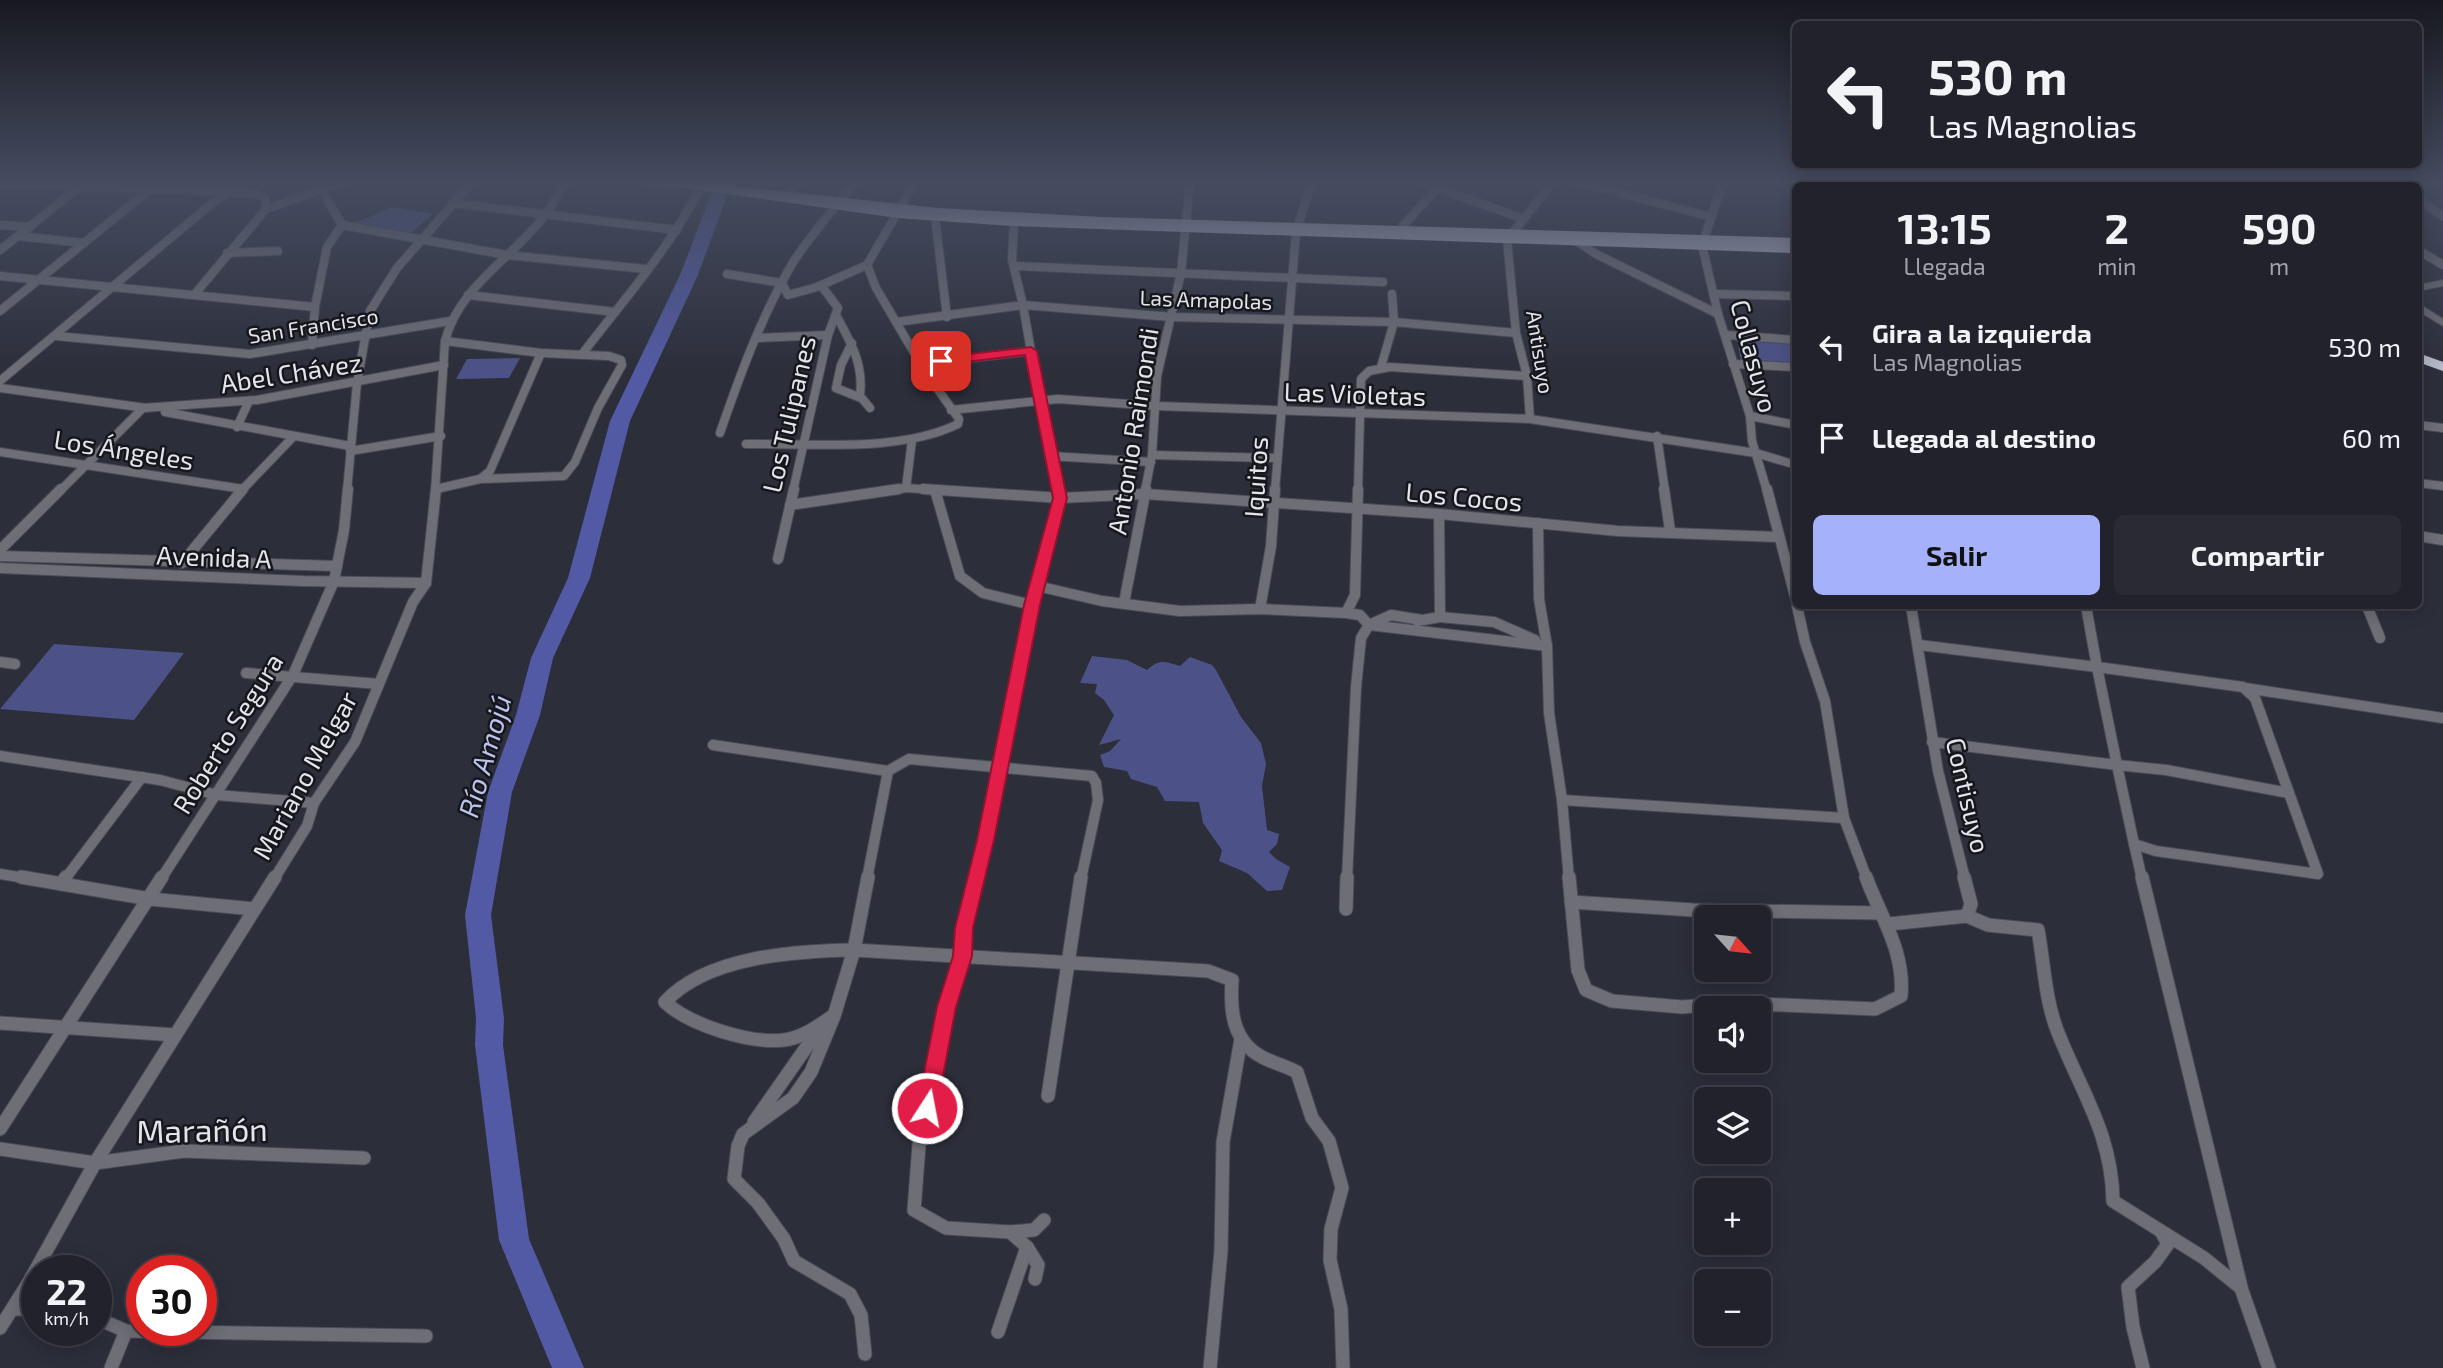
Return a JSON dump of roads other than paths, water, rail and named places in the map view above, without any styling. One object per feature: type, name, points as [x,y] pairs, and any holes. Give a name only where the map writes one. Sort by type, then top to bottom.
[{"type":"highway","points":[[1754,246],[1792,249]]},
{"type":"highway","points":[[2422,353],[2443,361]]},
{"type":"highway","points":[[2422,359],[2443,367]]},
{"type":"street","points":[[0,311],[81,246]]},
{"type":"street","points":[[0,380],[161,246]]},
{"type":"street","points":[[194,295],[233,246]]},
{"type":"street","points":[[312,345],[315,307],[328,246]]},
{"type":"street","name":"Roberto Segura","points":[[0,1129],[293,675],[334,582],[344,530],[357,383],[370,311],[384,284],[416,246]]},
{"type":"street","points":[[455,246],[508,255],[646,269]]},
{"type":"street","name":"Mariano Melgar","points":[[0,1328],[94,1163],[307,826],[314,803],[355,742],[413,602],[426,583],[441,436],[445,341],[450,321],[468,295],[516,246]]},
{"type":"street","points":[[583,354],[664,246]]},
{"type":"street","points":[[720,433],[748,356],[782,283],[804,246]]},
{"type":"street","points":[[782,283],[788,295],[821,285],[867,265],[879,246]]},
{"type":"street","points":[[938,246],[947,317]]},
{"type":"street","points":[[1013,246],[1012,260],[1023,305],[1049,456],[1060,498],[1032,605],[985,840],[964,928],[962,956],[942,1023],[919,1145],[914,1210],[946,1228],[1010,1232],[1034,1230],[1044,1220]]},
{"type":"street","name":"Antonio Raimondi","points":[[1124,603],[1152,458],[1157,376],[1181,273],[1183,246]]},
{"type":"street","name":"Iquitos","points":[[1260,609],[1270,557],[1276,458],[1296,246]]},
{"type":"street","name":"Antisuyo","points":[[1510,246],[1516,333],[1527,376],[1530,419]]},
{"type":"street","points":[[1584,246],[1718,314]]},
{"type":"street","name":"Collasuyo","points":[[1704,246],[1718,314],[1750,416],[1752,441],[1792,588]]},
{"type":"street","points":[[227,253],[278,251]]},
{"type":"street","points":[[2422,252],[2443,265]]},
{"type":"street","points":[[746,444],[912,440],[954,427],[959,419],[933,389],[871,278],[867,265]]},
{"type":"street","points":[[1014,266],[1383,282]]},
{"type":"street","points":[[727,274],[782,283]]},
{"type":"street","points":[[0,276],[315,307]]},
{"type":"street","points":[[2422,287],[2443,283]]},
{"type":"street","name":"Los Tulipanes","points":[[778,559],[828,335],[838,309],[821,285]]},
{"type":"street","points":[[1381,367],[1394,322],[1392,294]]},
{"type":"street","points":[[1716,294],[1792,296]]},
{"type":"street","points":[[468,295],[615,312]]},
{"type":"street","name":"Las Amapolas","points":[[896,322],[1023,305],[1172,317],[1394,322],[1516,333]]},
{"type":"street","points":[[2422,309],[2443,323]]},
{"type":"street","points":[[836,315],[859,358],[861,398]]},
{"type":"street","name":"San Francisco","points":[[56,336],[250,354],[450,321]]},
{"type":"street","points":[[757,338],[828,335]]},
{"type":"street","points":[[1726,335],[1792,340]]},
{"type":"street","points":[[436,489],[480,479],[564,476],[575,462],[598,408],[622,365],[621,360],[609,356],[541,353],[445,341]]},
{"type":"street","points":[[852,343],[841,365],[836,388],[861,398],[870,408]]},
{"type":"street","points":[[919,363],[1031,351]]},
{"type":"street","points":[[480,479],[495,466],[541,353]]},
{"type":"street","points":[[1733,364],[1792,367]]},
{"type":"street","name":"Abel Chávez","points":[[143,408],[198,408],[249,401],[444,365]]},
{"type":"street","points":[[1346,613],[1355,595],[1361,379],[1369,371],[1381,367],[1527,376]]},
{"type":"street","points":[[0,387],[143,408],[351,448],[441,436]]},
{"type":"street","name":"Las Violetas","points":[[951,410],[1039,399],[1157,406],[1530,419],[1657,436],[1756,453],[1792,464]]},
{"type":"street","points":[[237,427],[249,401]]},
{"type":"street","points":[[0,550],[143,408]]},
{"type":"street","points":[[1750,416],[1792,424]]},
{"type":"street","points":[[2422,425],[2443,428]]},
{"type":"street","points":[[172,576],[243,489],[293,436]]},
{"type":"street","points":[[1657,436],[1670,531]]},
{"type":"street","points":[[906,488],[912,440]]},
{"type":"street","name":"Los Ángeles","points":[[0,452],[243,489]]},
{"type":"street","points":[[1049,456],[1276,458]]},
{"type":"street","points":[[2422,483],[2443,486]]},
{"type":"street","points":[[790,505],[906,488],[1060,498]]},
{"type":"street","points":[[935,490],[960,576],[967,586],[1032,605]]},
{"type":"street","name":"Los Cocos","points":[[1060,498],[1145,494],[1438,514],[1618,531],[1778,537]]},
{"type":"street","points":[[1438,514],[1440,617]]},
{"type":"street","points":[[1538,523],[1539,599],[1548,646],[1549,713],[1562,800],[1571,902],[1578,970],[1586,990],[1612,1001],[1682,1007],[1735,1003],[1875,1009],[1901,996],[1903,981],[1889,924],[1879,913],[1693,910],[1571,902]]},
{"type":"street","points":[[2422,537],[2443,540]]},
{"type":"street","name":"Avenida A","points":[[0,556],[337,566]]},
{"type":"street","name":"Avenida A","points":[[0,568],[334,582],[426,583]]},
{"type":"street","points":[[1037,586],[1070,596],[1180,611],[1260,609],[1346,613],[1360,615],[1369,625],[1398,626],[1548,646]]},
{"type":"street","name":"Collasuyo","points":[[1797,609],[1805,642],[1825,701],[1844,818],[1879,913]]},
{"type":"street","name":"Contisuyo","points":[[1912,609],[1933,742],[1971,904],[1967,916]]},
{"type":"street","points":[[2087,609],[2134,844],[2178,1033],[2241,1288],[2269,1368]]},
{"type":"street","points":[[2368,609],[2380,638]]},
{"type":"street","points":[[1346,909],[1361,638],[1369,625],[1391,615],[1422,620]]},
{"type":"street","points":[[1398,626],[1440,617],[1494,622],[1548,646]]},
{"type":"street","points":[[1919,645],[2180,677],[2443,718]]},
{"type":"street","points":[[0,662],[15,664]]},
{"type":"street","points":[[246,673],[379,684]]},
{"type":"street","points":[[2134,844],[2156,850],[2318,874],[2255,698],[2243,687]]},
{"type":"street","points":[[1933,742],[2166,770],[2289,793]]},
{"type":"street","points":[[713,744],[888,771],[909,759],[1092,776],[1098,784],[1098,800],[1081,866],[1075,931],[1067,964],[1048,1096]]},
{"type":"street","points":[[2,759],[142,777],[217,795],[314,803]]},
{"type":"street","points":[[865,1354],[861,1315],[850,1294],[794,1261],[784,1239],[758,1203],[734,1179],[738,1146],[743,1134],[793,1098],[811,1072],[834,1016],[854,950],[888,771]]},
{"type":"street","points":[[61,884],[142,777]]},
{"type":"street","points":[[1562,800],[1844,818]]},
{"type":"street","points":[[0,874],[150,899],[254,909]]},
{"type":"street","points":[[1889,924],[1967,916],[1988,926],[2038,930],[2056,1028],[2083,1080],[2106,1142],[2115,1183],[2113,1201],[2204,1258],[2241,1288]]},
{"type":"street","points":[[834,1016],[806,1033],[783,1040],[741,1035],[693,1020],[665,1002],[670,995],[717,968],[757,956],[806,950],[854,950],[1208,971],[1231,980],[1230,1001],[1236,1034],[1256,1054],[1297,1072],[1312,1118],[1329,1141],[1342,1188],[1331,1229],[1330,1261],[1340,1310],[1343,1368]]},
{"type":"street","points":[[0,1023],[175,1035]]},
{"type":"street","points":[[1210,1368],[1221,1251],[1223,1142],[1241,1039]]},
{"type":"street","name":"Marañón","points":[[0,1149],[94,1163],[184,1151],[364,1158]]},
{"type":"street","points":[[2143,1368],[2133,1327],[2128,1287],[2155,1262],[2168,1244],[2161,1230]]},
{"type":"street","points":[[1010,1232],[1027,1247],[1038,1265],[1035,1279]]},
{"type":"street","points":[[998,1332],[1027,1247]]},
{"type":"street","points":[[12,1309],[21,1309]]},
{"type":"street","points":[[111,1368],[126,1331],[112,1325]]},
{"type":"street","points":[[217,1333],[426,1336]]},
{"type":"waterway","name":"Río Amojú","points":[[568,1368],[514,1240],[489,1045],[490,1018],[478,915],[500,792],[528,715],[542,658],[579,578],[620,421],[689,275],[700,246]]}]
